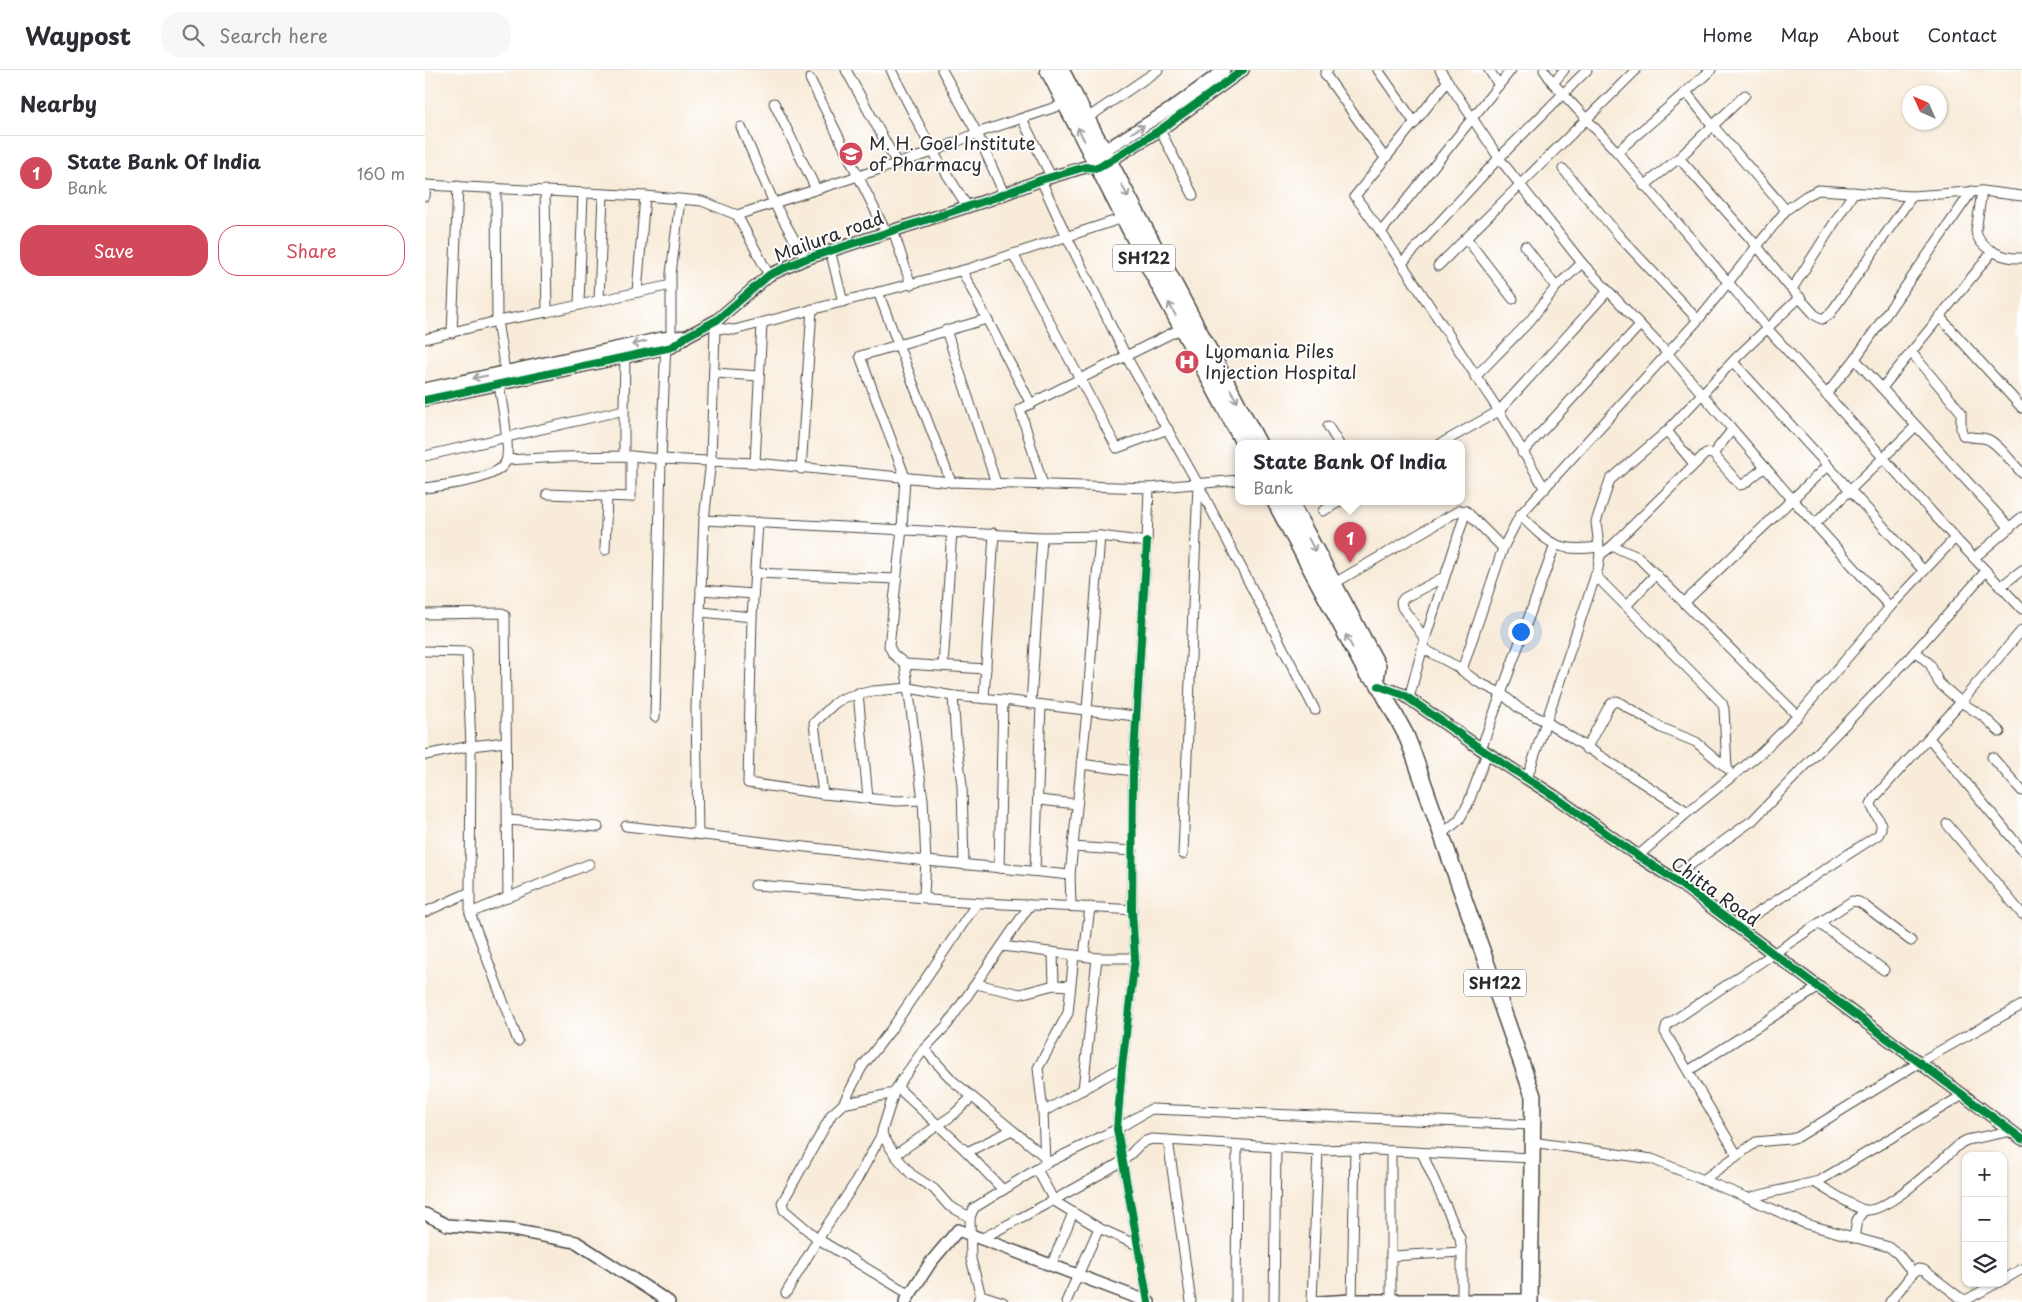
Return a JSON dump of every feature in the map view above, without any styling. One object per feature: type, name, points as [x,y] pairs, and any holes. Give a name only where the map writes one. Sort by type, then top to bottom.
[{"type":"main road","name":"SH122","points":[[1048,70],[1098,161],[1123,218],[1242,440]]},
{"type":"main road","points":[[1061,70],[1087,119],[1098,161],[1257,440]]},
{"type":"main road","name":"SH122","points":[[1277,505],[1367,674],[1377,683],[1413,753],[1533,1096],[1530,1301]]},
{"type":"main road","points":[[1291,505],[1378,666],[1377,683]]},
{"type":"street","points":[[846,70],[897,164]]},
{"type":"street","points":[[891,70],[933,152],[967,206]]},
{"type":"street","points":[[942,70],[977,133],[1003,194]]},
{"type":"street","points":[[1087,119],[1158,70]]},
{"type":"street","points":[[1098,161],[1224,70]]},
{"type":"street","points":[[1098,161],[1160,130],[1243,70]]},
{"type":"street","points":[[1328,70],[1325,74],[1385,158]]},
{"type":"street","points":[[1378,70],[1415,123]]},
{"type":"street","points":[[1440,70],[1499,158],[1582,263],[1639,326],[1668,354],[1793,500],[1890,607]]},
{"type":"street","points":[[1489,70],[1499,85]]},
{"type":"street","points":[[1381,232],[1511,70]]},
{"type":"street","points":[[1545,70],[1553,83],[1617,152],[1728,284],[1826,395],[2022,610]]},
{"type":"street","points":[[1553,83],[1564,70]]},
{"type":"street","points":[[1402,264],[1499,158],[1587,70]]},
{"type":"street","points":[[1438,266],[1636,70]]},
{"type":"street","points":[[1617,152],[1711,70]]},
{"type":"street","points":[[810,79],[859,176],[890,231],[911,285]]},
{"type":"street","points":[[1447,81],[1355,196],[1381,232],[1475,378],[1499,411],[1522,453],[1545,489]]},
{"type":"street","points":[[1686,92],[1786,210]]},
{"type":"street","points":[[1644,186],[1679,158],[1745,95]]},
{"type":"street","points":[[774,103],[815,189]]},
{"type":"street","points":[[425,196],[425,185],[645,196],[702,201],[737,215],[933,152],[977,133],[1065,104]]},
{"type":"street","points":[[1022,119],[1047,179],[1067,237],[1126,356],[1198,484],[1315,710]]},
{"type":"street","points":[[741,127],[774,203],[805,259]]},
{"type":"street","points":[[1160,130],[1193,195]]},
{"type":"street","points":[[1679,158],[1815,315],[1822,319],[1830,314],[1912,196]]},
{"type":"street","name":"Mailura road","points":[[425,388],[687,336],[715,325],[769,275],[805,259],[1098,161]]},
{"type":"street","points":[[1563,169],[1621,238],[1698,320]]},
{"type":"street","points":[[452,333],[458,186]]},
{"type":"street","points":[[496,188],[497,321],[505,372]]},
{"type":"street","points":[[545,190],[547,312]]},
{"type":"street","points":[[1462,670],[1503,548],[1520,515],[1698,320],[1786,210],[1818,190],[1912,196],[1982,191],[2022,196]]},
{"type":"street","points":[[1826,395],[1855,359],[1972,191]]},
{"type":"street","points":[[1982,191],[1975,231],[1976,236],[2003,257],[2022,258]]},
{"type":"street","points":[[1792,289],[1854,192]]},
{"type":"street","points":[[579,305],[583,193]]},
{"type":"street","points":[[599,300],[603,194]]},
{"type":"street","points":[[637,292],[645,196]]},
{"type":"street","points":[[655,717],[661,459],[671,284],[680,200]]},
{"type":"street","points":[[737,215],[769,275]]},
{"type":"street","points":[[698,834],[696,707],[703,520],[711,460],[715,325],[734,330],[911,285],[1123,218]]},
{"type":"street","points":[[1466,238],[1513,299]]},
{"type":"street","points":[[1525,246],[1556,287]]},
{"type":"street","points":[[830,250],[843,302]]},
{"type":"street","points":[[1882,388],[1993,251]]},
{"type":"street","points":[[1013,254],[1117,448],[1168,429]]},
{"type":"street","points":[[1475,378],[1529,322],[1556,287],[1582,263]]},
{"type":"street","points":[[962,270],[1031,404]]},
{"type":"street","points":[[425,339],[497,321],[547,312],[671,284]]},
{"type":"street","points":[[878,292],[951,482]]},
{"type":"street","points":[[1447,440],[1499,411],[1607,292]]},
{"type":"street","points":[[1527,778],[1595,575],[1599,551],[1596,522],[1610,480],[1667,431],[1733,362],[1800,297]]},
{"type":"street","points":[[801,469],[813,310]]},
{"type":"street","points":[[1939,316],[2022,408]]},
{"type":"street","points":[[986,669],[905,664],[893,654],[889,646],[902,529],[905,477],[860,356],[987,319]]},
{"type":"street","points":[[755,463],[762,322]]},
{"type":"street","points":[[1522,453],[1639,326]]},
{"type":"street","points":[[1043,484],[1020,409],[1182,328]]},
{"type":"street","points":[[946,330],[996,483]]},
{"type":"street","name":"Mailura road","points":[[425,400],[625,357],[668,340]]},
{"type":"street","points":[[1911,352],[1961,412],[1963,435],[1981,437],[1991,441],[2022,473]]},
{"type":"street","points":[[547,494],[631,497],[624,410],[625,357]]},
{"type":"street","points":[[1855,359],[2010,528]]},
{"type":"street","points":[[1733,362],[1924,571]]},
{"type":"street","points":[[714,373],[759,376]]},
{"type":"street","points":[[425,488],[491,474],[507,460],[499,384]]},
{"type":"street","points":[[425,456],[624,410]]},
{"type":"street","points":[[1328,426],[1337,440]]},
{"type":"street","points":[[1815,524],[1916,426]]},
{"type":"street","points":[[1713,454],[1732,430]]},
{"type":"street","points":[[1667,431],[1694,464]]},
{"type":"street","points":[[1520,515],[1541,536],[1555,545],[1579,550],[1599,551],[1611,546],[1706,453],[1713,454],[1739,484],[1744,484],[1765,467]]},
{"type":"street","points":[[507,460],[561,456],[628,456],[755,463],[801,469],[951,482],[1149,488],[1235,480]]},
{"type":"street","points":[[1685,602],[1827,466]]},
{"type":"street","points":[[1183,854],[1198,484]]},
{"type":"street","points":[[977,904],[890,1031],[862,1067],[843,1104],[833,1114],[781,1203],[784,1210],[818,1239],[907,1298],[931,1262],[958,1230],[1148,1302],[1117,1129],[1122,1067],[1135,958],[1131,910],[1133,771],[1149,488]]},
{"type":"street","points":[[605,550],[607,496]]},
{"type":"street","points":[[1323,511],[1334,505]]},
{"type":"street","points":[[1333,584],[1458,511],[1466,511],[1503,548]]},
{"type":"street","points":[[1409,698],[1423,644],[1466,511]]},
{"type":"street","points":[[1974,558],[2022,517]]},
{"type":"street","points":[[703,520],[1041,536],[1100,536],[1147,542]]},
{"type":"street","points":[[758,522],[752,617],[748,783],[823,794],[896,801],[923,800]]},
{"type":"street","points":[[943,666],[952,531]]},
{"type":"street","points":[[984,698],[993,533]]},
{"type":"street","points":[[1031,704],[1041,536]]},
{"type":"street","points":[[1071,905],[1070,875],[1087,711],[1100,536]]},
{"type":"street","points":[[1638,856],[1731,771],[1762,752],[1798,716],[1890,607],[1955,538]]},
{"type":"street","points":[[1442,834],[1459,820],[1468,804],[1502,694],[1555,545]]},
{"type":"street","points":[[1611,546],[1638,557],[1798,716]]},
{"type":"street","points":[[2000,587],[2022,570]]},
{"type":"street","points":[[1672,878],[1753,820],[1915,651],[1986,571]]},
{"type":"street","points":[[755,574],[896,579]]},
{"type":"street","points":[[1626,606],[1656,574]]},
{"type":"street","points":[[1595,575],[1722,704],[1731,771]]},
{"type":"street","points":[[1444,577],[1403,598],[1401,602],[1423,644],[1478,682],[1502,694],[1520,709],[1547,722],[1586,749],[1688,812]]},
{"type":"street","points":[[701,590],[753,594]]},
{"type":"street","points":[[701,612],[752,617]]},
{"type":"street","points":[[425,614],[504,614],[508,898]]},
{"type":"street","points":[[1737,926],[1878,835],[1883,825],[1872,809],[1871,804],[1874,798],[1961,702],[2022,630]]},
{"type":"street","points":[[425,651],[467,652],[471,746],[470,913],[518,1041]]},
{"type":"street","points":[[1915,651],[1930,664],[1939,683],[1961,702],[1984,717],[2000,732]]},
{"type":"street","points":[[905,664],[923,800],[926,861],[924,894],[926,898]]},
{"type":"street","name":"Chitta Road","points":[[1377,683],[1409,698],[1672,878],[2022,1139]]},
{"type":"street","points":[[823,794],[814,722],[835,703],[858,693],[909,688],[953,696],[1135,716]]},
{"type":"street","points":[[858,693],[868,798]]},
{"type":"street","points":[[953,696],[962,785],[964,865]]},
{"type":"street","points":[[1002,868],[999,868],[1003,700]]},
{"type":"street","points":[[1586,749],[1608,708],[1617,701],[1662,728],[1696,742],[1731,771]]},
{"type":"street","points":[[1035,871],[1041,705]]},
{"type":"street","points":[[1929,738],[2022,850]]},
{"type":"street","points":[[425,755],[471,746],[506,742]]},
{"type":"street","points":[[1992,756],[2022,791]]},
{"type":"street","points":[[1081,764],[1133,771]]},
{"type":"street","points":[[1039,800],[1077,804]]},
{"type":"street","points":[[507,820],[599,827]]},
{"type":"street","points":[[1947,824],[2022,914]]},
{"type":"street","points":[[626,826],[926,861],[1070,875]]},
{"type":"street","points":[[1073,847],[1133,851]]},
{"type":"street","points":[[470,913],[589,864]]},
{"type":"street","points":[[755,885],[926,898],[930,900],[977,904],[1071,905],[1131,910]]},
{"type":"street","points":[[425,912],[471,892]]},
{"type":"street","points":[[1737,1155],[1665,1032],[1667,1025],[1852,901],[1859,902],[1911,941]]},
{"type":"street","points":[[786,1293],[818,1239],[855,1183],[882,1134],[896,1090],[924,1049],[947,1025],[1030,905]]},
{"type":"street","points":[[1084,956],[1090,907]]},
{"type":"street","points":[[1820,924],[1884,970]]},
{"type":"street","points":[[1002,946],[1097,958],[1135,958]]},
{"type":"street","points":[[1053,953],[1054,986]]},
{"type":"street","points":[[1074,955],[1067,1013],[1038,1068],[1043,1112],[1042,1163],[1054,1201],[1099,1228],[1139,1246]]},
{"type":"street","points":[[1083,1090],[1097,958]]},
{"type":"street","points":[[976,984],[1019,994],[1054,986],[1070,986]]},
{"type":"street","points":[[1688,1071],[1819,987]]},
{"type":"street","points":[[1703,1180],[1757,1142],[1790,1140],[1798,1136],[1920,1062],[2022,1005]]},
{"type":"street","points":[[924,1049],[953,1081],[1013,1130],[1042,1163]]},
{"type":"street","points":[[1043,1112],[1122,1067]]},
{"type":"street","points":[[843,1104],[896,1090]]},
{"type":"street","points":[[896,1090],[967,1152],[1003,1190]]},
{"type":"street","points":[[1748,1198],[1815,1183],[1963,1095]]},
{"type":"street","points":[[895,1155],[953,1115],[972,1097]]},
{"type":"street","points":[[1003,1302],[986,1296],[980,1299],[971,1261],[976,1237],[970,1216],[975,1208],[1042,1163],[1117,1129],[1144,1112],[1158,1108],[1532,1125]]},
{"type":"street","points":[[967,1152],[1013,1130]]},
{"type":"street","points":[[1815,1183],[1864,1210],[1876,1209],[1919,1182],[1961,1143],[2011,1130]]},
{"type":"street","points":[[882,1134],[895,1155],[911,1174],[934,1189],[949,1206],[970,1216]]},
{"type":"street","points":[[976,1237],[1054,1201],[1124,1160],[1141,1143],[1147,1140],[1318,1150],[1355,1149],[1531,1158]]},
{"type":"street","points":[[1168,1140],[1191,1302]]},
{"type":"street","points":[[1532,1142],[1643,1157],[1748,1198],[1806,1224],[1894,1250],[1913,1273]]},
{"type":"street","points":[[1236,1302],[1237,1145]]},
{"type":"street","points":[[1274,1302],[1276,1147]]},
{"type":"street","points":[[1352,1301],[1355,1149]]},
{"type":"street","points":[[1312,1302],[1318,1150]]},
{"type":"street","points":[[1391,1151],[1391,1301]]},
{"type":"street","points":[[1422,1153],[1460,1238],[1463,1252],[1462,1301]]},
{"type":"street","points":[[1854,1238],[1857,1220],[1864,1210]]},
{"type":"street","points":[[1051,1266],[1073,1213]]},
{"type":"street","points":[[425,1214],[447,1225],[512,1230],[576,1242],[669,1302]]},
{"type":"street","points":[[1066,1302],[1099,1228]]},
{"type":"street","points":[[1391,1256],[1463,1252]]},
{"type":"street","points":[[1890,1302],[1913,1273],[1919,1269],[1924,1270],[1959,1298],[1966,1300],[1990,1287]]},
{"type":"street","points":[[2007,1278],[2022,1269]]},
{"type":"street","points":[[1319,1302],[1530,1301]]},
{"type":"cycle path","points":[[425,400],[672,347],[687,336],[717,320],[769,275],[805,259],[991,199],[1041,180],[1085,167],[1098,168],[1160,130],[1243,70]]},
{"type":"cycle path","points":[[1147,542],[1133,771],[1132,910],[1135,958],[1122,1067],[1117,1129],[1148,1302]]},
{"type":"cycle path","points":[[1379,686],[1404,695],[1672,878],[2022,1139]]},
{"type":"place","name":"M. H. Goel Institute of Pharmacy","points":[[851,154]]},
{"type":"place","name":"Lyomania Piles Injection Hospital","points":[[1187,362]]},
{"type":"place","name":"State Bank Of India","points":[[1350,563]]}]
